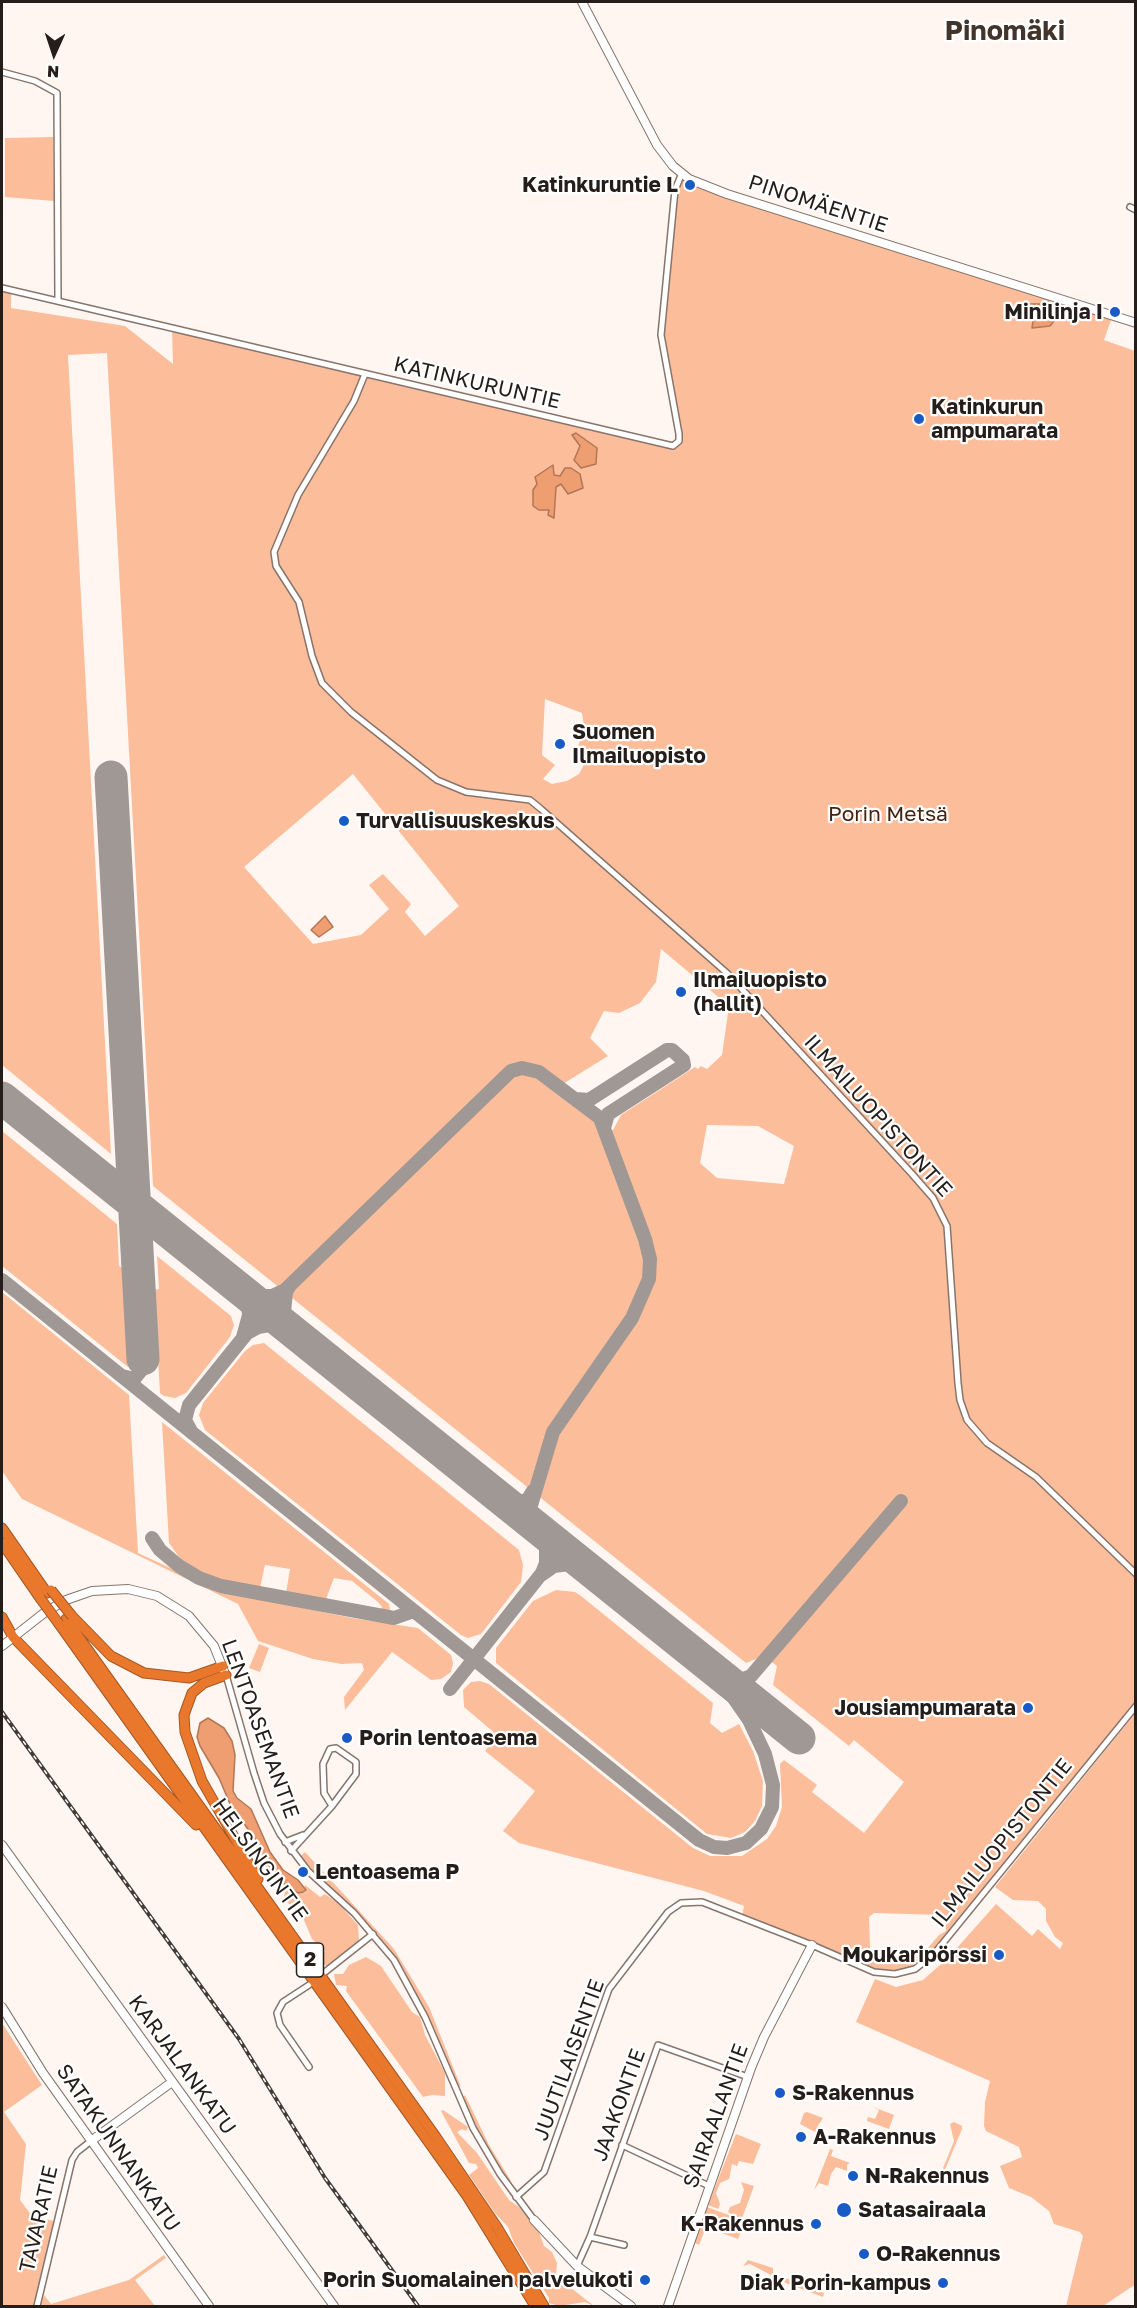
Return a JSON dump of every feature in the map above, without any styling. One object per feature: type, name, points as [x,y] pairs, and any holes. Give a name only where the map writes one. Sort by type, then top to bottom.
[{"type":"highway","name":"HELSINGINTIE","points":[[2,1528],[6,1542],[66,1620],[498,2227],[544,2307]]},
{"type":"highway","points":[[46,1593],[66,1620],[111,1656],[144,1673],[189,1678],[224,1671]]},
{"type":"highway","points":[[2,1617],[13,1637],[141,1766],[230,1865]]},
{"type":"highway","name":"HELSINGINTIE","points":[[66,1620],[230,1865],[467,2196],[534,2307]]},
{"type":"highway","points":[[224,1671],[204,1683],[188,1699],[184,1715],[188,1745],[202,1781],[223,1822],[297,1942]]},
{"type":"street","name":"PINOMÄENTIE","points":[[582,2],[657,145],[682,173],[696,182],[727,194],[1136,323]]},
{"type":"street","points":[[2,72],[41,83],[57,93],[58,302]]},
{"type":"street","name":"KATINKURUNTIE","points":[[2,288],[668,446],[677,445],[679,434],[662,335],[675,190],[682,173]]},
{"type":"street","name":"ILMAILUOPISTONTIE","points":[[365,374],[354,402],[298,495],[274,552],[276,566],[299,602],[312,656],[322,683],[351,712],[437,780],[466,792],[530,800],[541,809],[728,974],[912,1174],[933,1198],[947,1226],[958,1383],[960,1400],[967,1420],[987,1443],[1036,1477],[1136,1574]]},
{"type":"street","name":"LENTOASEMANTIE","points":[[2,1646],[44,1613],[66,1600],[92,1591],[128,1589],[157,1596],[189,1616],[214,1646],[224,1671],[264,1803],[285,1842],[308,1871],[354,1913],[394,1960],[417,2000],[473,2128],[516,2198],[577,2266],[631,2307]]},
{"type":"street","name":"ILMAILUOPISTONTIE","points":[[812,1945],[865,1969],[885,1974],[905,1972],[925,1963],[1136,1706]]},
{"type":"street","points":[[291,1851],[303,1835],[332,1806],[358,1768],[356,1762],[336,1748],[330,1749],[323,1764],[324,1793],[332,1806]]},
{"type":"street","points":[[285,1842],[303,1835]]},
{"type":"street","name":"KARJALANKATU","points":[[2,1845],[334,2307]]},
{"type":"street","name":"JUUTILAISENTIE","points":[[516,2198],[544,2172],[609,1989],[668,1912],[681,1903],[702,1902],[812,1945]]},
{"type":"street","points":[[325,1972],[373,1935]]},
{"type":"street","name":"SAIRAALANTIE","points":[[668,2307],[748,2077],[764,2037],[812,1945]]},
{"type":"street","points":[[309,1985],[283,2002],[277,2013],[279,2025],[309,2067]]},
{"type":"street","name":"SATAKUNNANKATU","points":[[2,2007],[43,2073],[209,2307]]},
{"type":"street","name":"JAAKONTIE","points":[[577,2266],[590,2237],[658,2045],[748,2077]]},
{"type":"street","name":"TAVARATIE","points":[[37,2307],[74,2154],[172,2082]]},
{"type":"street","points":[[622,2145],[710,2187]]},
{"type":"street","points":[[590,2237],[624,2245]]},
{"type":"green space","points":[[53,137],[54,201],[5,197],[5,138]]},
{"type":"green space","name":"Porin Metsä","points":[[682,173],[689,179],[1111,320],[1104,340],[1135,351],[1136,2284],[1103,2306],[1066,2306],[1083,2236],[1080,2232],[1054,2224],[1049,2211],[1031,2197],[1009,2188],[1000,2166],[1022,2157],[1019,2147],[986,2131],[984,2126],[985,2102],[990,2081],[856,2022],[875,1979],[896,1987],[923,1980],[948,1958],[996,1904],[1032,1936],[1038,1929],[1060,1949],[1063,1943],[1055,1937],[1046,1921],[1046,1909],[1038,1901],[1013,1900],[995,1887],[1133,1716],[1130,1713],[933,1955],[915,1969],[885,1974],[742,1917],[744,1906],[704,1891],[519,1843],[503,1831],[535,1791],[485,1751],[497,1735],[464,1707],[463,1690],[471,1682],[480,1681],[489,1684],[693,1848],[710,1856],[742,1856],[767,1839],[776,1826],[782,1807],[780,1764],[784,1760],[817,1785],[812,1792],[864,1833],[904,1782],[854,1740],[849,1746],[773,1685],[777,1666],[764,1656],[746,1663],[153,1186],[107,353],[68,355],[111,1154],[2,1065],[2,291],[11,293],[11,308],[125,326],[173,364],[172,328],[668,446],[679,441],[662,346],[675,190]],"holes":[[[545,699],[582,713],[584,726],[578,747],[590,754],[579,774],[567,781],[552,784],[543,779],[555,765],[542,755]],[[353,774],[459,906],[425,936],[405,912],[411,904],[383,874],[369,885],[389,909],[361,935],[313,944],[244,867]],[[661,949],[729,1006],[722,1055],[707,1069],[701,1066],[698,1069],[695,1067],[621,1115],[613,1130],[602,1132],[591,1116],[557,1090],[608,1056],[590,1038],[604,1011],[619,1013],[640,1003],[656,982]],[[707,1125],[758,1126],[794,1146],[784,1184],[717,1178],[700,1163]],[[874,1913],[944,1915],[946,1931],[939,1935],[927,1949],[910,1957],[893,1961],[879,1957],[870,1949],[869,1917]]]},
{"type":"green space","points":[[2,1131],[117,1224],[119,1266],[123,1268],[128,1367],[2,1266]]},
{"type":"green space","points":[[157,1256],[231,1316],[234,1325],[230,1337],[186,1393],[175,1398],[160,1393],[154,1290],[159,1289]]},
{"type":"green space","points":[[2,1292],[129,1395],[138,1553],[220,1591],[352,1618],[418,1628],[451,1655],[453,1663],[451,1672],[441,1679],[431,1680],[392,1652],[345,1710],[344,1697],[364,1670],[362,1663],[342,1664],[313,1659],[258,1641],[238,1604],[22,1499],[2,1471]]},
{"type":"green space","points":[[264,1343],[519,1550],[523,1565],[521,1582],[481,1634],[468,1638],[461,1635],[205,1430],[199,1415],[203,1403],[245,1351],[253,1345]]},
{"type":"green space","points":[[162,1422],[389,1604],[390,1610],[380,1612],[382,1607],[378,1602],[352,1581],[334,1578],[326,1599],[286,1593],[290,1569],[265,1565],[260,1588],[210,1577],[182,1561],[169,1543]]},
{"type":"green space","points":[[556,1590],[575,1592],[581,1596],[713,1703],[710,1723],[722,1733],[739,1724],[753,1751],[763,1781],[762,1806],[755,1821],[745,1832],[731,1838],[707,1834],[496,1663],[496,1648],[533,1601]]},
{"type":"green space","points":[[259,1644],[269,1648],[260,1672],[249,1668]]},
{"type":"green space","points":[[305,1852],[394,1949],[429,2007],[461,2087],[457,2084],[423,2005],[398,1963],[376,1933],[301,1856]]},
{"type":"green space","points":[[285,1884],[298,1893],[303,1892],[305,1885],[320,1897],[325,1894],[339,1904],[358,1925],[359,1940],[354,1947],[328,1966],[320,1964],[319,1959],[325,1951],[312,1939],[301,1913],[284,1900]]},
{"type":"green space","points":[[366,1957],[381,1966],[412,2012],[420,2017],[425,2035],[445,2073],[445,2096],[423,2097],[346,1991],[347,1986],[336,1985],[334,1974],[343,1974],[349,1965]]},
{"type":"green space","points":[[2,2023],[42,2085],[4,2112],[26,2144],[20,2200],[32,2216],[54,2221],[34,2306],[2,2306]]},
{"type":"green space","points":[[465,2095],[489,2145],[511,2181],[508,2181],[485,2145],[463,2098]]},
{"type":"green space","points":[[873,2107],[894,2115],[889,2129],[867,2121],[868,2117],[875,2119],[879,2110]]},
{"type":"green space","points":[[443,2110],[468,2127],[466,2131],[462,2129],[457,2132],[477,2153],[509,2200],[519,2207],[539,2232],[544,2246],[552,2252],[557,2263],[556,2276],[594,2306],[585,2302],[559,2306],[549,2303],[549,2298],[514,2243],[508,2227],[495,2213],[469,2175],[478,2168],[476,2164],[469,2163],[441,2111]]},
{"type":"green space","points":[[804,2113],[823,2118],[817,2127],[821,2129],[819,2134],[800,2124]]},
{"type":"green space","points":[[954,2122],[962,2126],[962,2129],[939,2184],[934,2182],[938,2173],[941,2173],[954,2141],[950,2124]]},
{"type":"green space","points":[[736,2134],[761,2144],[753,2164],[739,2161],[737,2166],[732,2164],[729,2179],[720,2183],[716,2193],[720,2204],[718,2209],[708,2205]]},
{"type":"green space","points":[[830,2149],[833,2150],[831,2156],[850,2163],[847,2165],[847,2171],[836,2167],[831,2174],[828,2186],[819,2183],[814,2190]]},
{"type":"green space","points":[[741,2182],[754,2186],[741,2221],[728,2212],[730,2207],[740,2203],[744,2190]]},
{"type":"green space","points":[[707,2207],[734,2217],[741,2231],[738,2239],[706,2227],[699,2245],[695,2243]]},
{"type":"green space","points":[[164,2255],[166,2258],[135,2280],[155,2306],[41,2306],[44,2295],[51,2304],[129,2280]]},
{"type":"green space","points":[[748,2260],[773,2268],[773,2273],[824,2293],[823,2297],[788,2284],[750,2264],[743,2266]]},
{"type":"shaded area","points":[[1048,302],[1056,305],[1060,313],[1050,326],[1032,328],[1033,321],[1026,316],[1022,304],[1040,304],[1047,307]]},
{"type":"shaded area","points":[[576,433],[597,448],[596,464],[581,468],[574,460],[580,446],[572,435]]},
{"type":"shaded area","points":[[553,465],[554,475],[560,476],[565,468],[571,468],[580,474],[583,488],[568,494],[561,484],[556,487],[554,518],[548,515],[549,510],[539,510],[533,506],[533,490],[537,484],[535,477]]},
{"type":"shaded area","points":[[325,916],[333,927],[319,937],[311,930]]},
{"type":"shaded area","points":[[208,1718],[224,1728],[232,1741],[235,1755],[233,1791],[237,1798],[251,1809],[270,1852],[283,1870],[298,1880],[306,1890],[303,1892],[298,1893],[285,1884],[275,1882],[267,1874],[261,1861],[260,1846],[230,1804],[219,1778],[200,1746],[197,1737],[200,1723]]},
{"type":"taxiway","points":[[576,1099],[589,1100],[667,1050],[672,1050],[683,1060],[684,1065],[608,1114],[604,1128]]},
{"type":"taxiway","points":[[238,1288],[258,1296],[272,1296],[285,1290],[511,1071],[522,1068],[539,1072],[600,1118],[645,1239],[650,1259],[649,1279],[632,1318],[553,1432],[529,1512],[530,1520],[546,1547],[546,1563],[542,1573],[450,1689]]},
{"type":"taxiway","points":[[2,1103],[23,1115]]},
{"type":"taxiway","points":[[2,1280],[699,1840],[714,1847],[727,1848],[746,1843],[761,1829],[772,1807],[773,1785],[765,1754],[749,1720],[715,1671]]},
{"type":"taxiway","points":[[290,1285],[286,1292],[284,1312],[288,1325],[295,1334]]},
{"type":"taxiway","points":[[238,1289],[248,1304],[249,1315],[243,1337]]},
{"type":"taxiway","points":[[191,1431],[185,1420],[189,1405],[247,1333],[258,1327],[269,1325],[285,1328],[297,1335]]},
{"type":"taxiway","points":[[122,1376],[134,1379],[143,1368]]},
{"type":"taxiway","points":[[500,1499],[520,1503],[528,1499],[533,1491]]},
{"type":"taxiway","points":[[722,1677],[738,1681],[751,1676],[901,1501]]},
{"type":"taxiway","points":[[152,1538],[160,1550],[179,1566],[199,1578],[221,1586],[394,1618],[414,1611]]},
{"type":"taxiway","points":[[541,1575],[554,1566],[569,1564],[583,1567],[593,1574]]},
{"type":"runway","points":[[111,777],[143,1359]]},
{"type":"runway","points":[[2,1098],[799,1738]]},
{"type":"railway","points":[[2,1712],[239,2039],[325,2178],[418,2306]]},
{"type":"place","name":"Katinkuruntie L","points":[[690,185]]},
{"type":"place","name":"Minilinja I","points":[[1115,312]]},
{"type":"place","name":"Katinkurun ampumarata","points":[[919,419]]},
{"type":"place","name":"Suomen Ilmailuopisto","points":[[560,744]]},
{"type":"place","name":"Turvallisuuskeskus","points":[[344,821]]},
{"type":"place","name":"Ilmailuopisto (hallit)","points":[[681,992]]},
{"type":"place","name":"Jousiampumarata","points":[[1028,1708]]},
{"type":"place","name":"Porin lentoasema","points":[[347,1738]]},
{"type":"place","name":"Lentoasema P","points":[[303,1872]]},
{"type":"place","name":"Moukaripörssi","points":[[999,1955]]},
{"type":"place","name":"S-Rakennus","points":[[780,2093]]},
{"type":"place","name":"A-Rakennus","points":[[801,2137]]},
{"type":"place","name":"N-Rakennus","points":[[853,2176]]},
{"type":"place","name":"Satasairaala","points":[[844,2210]]},
{"type":"place","name":"K-Rakennus","points":[[816,2224]]},
{"type":"place","name":"O-Rakennus","points":[[864,2254]]},
{"type":"place","name":"Porin Suomalainen palvelukoti","points":[[645,2280]]},
{"type":"place","name":"Diak Porin-kampus","points":[[943,2283]]},
{"type":"district","name":"Pinomäki","points":[[1005,31]]}]
